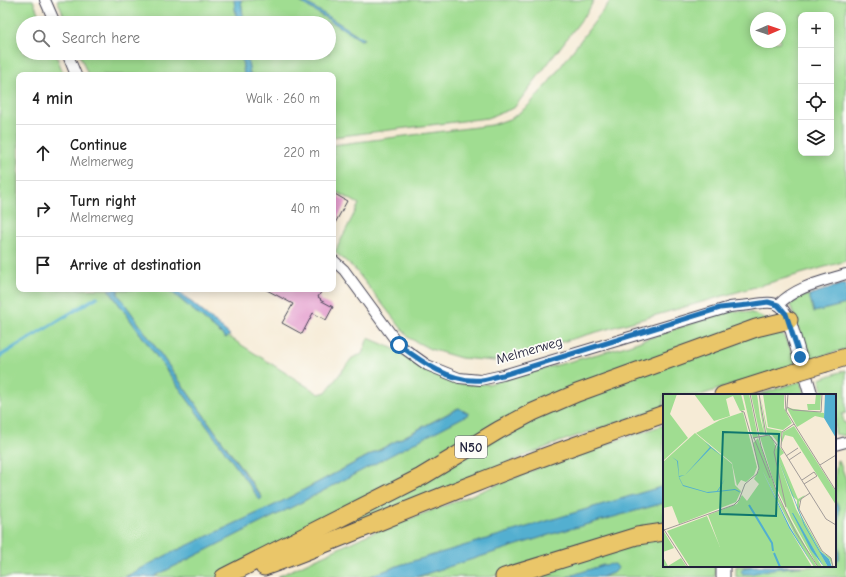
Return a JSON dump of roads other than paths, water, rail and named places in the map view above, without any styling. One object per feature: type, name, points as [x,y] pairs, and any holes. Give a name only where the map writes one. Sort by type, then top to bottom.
[{"type":"highway","name":"N50","points":[[224,577],[380,498],[500,430],[550,404],[756,328],[789,320]]},
{"type":"highway","points":[[726,394],[846,357]]},
{"type":"highway","name":"N50","points":[[242,577],[475,483],[663,414]]},
{"type":"highway","points":[[504,577],[637,536],[663,532]]},
{"type":"highway","name":"N50","points":[[265,577],[322,546]]},
{"type":"street","points":[[45,0],[52,16]]},
{"type":"street","points":[[70,60],[75,72]]},
{"type":"street","name":"Melmerweg","points":[[336,263],[344,270],[399,345],[427,366],[459,378],[480,380],[503,375],[720,308],[768,302],[778,305]]},
{"type":"street","points":[[811,394],[789,320],[778,305],[788,295],[795,291],[846,274]]},
{"type":"street","points":[[836,445],[846,442]]},
{"type":"water","points":[[234,0],[241,0],[243,16],[236,16]]},
{"type":"water","points":[[297,0],[302,0],[327,16],[323,16]]},
{"type":"water","points":[[336,21],[364,39],[361,40],[336,24]]},
{"type":"water","points":[[242,60],[248,60],[250,72],[244,72]]},
{"type":"water","points":[[846,283],[846,304],[814,312],[809,295]]},
{"type":"water","points":[[110,292],[118,292],[262,498],[260,500]]},
{"type":"water","points":[[172,292],[180,292],[230,335],[226,338]]},
{"type":"water","points":[[459,408],[469,414],[300,503],[153,577],[125,577],[167,555],[277,504]]},
{"type":"water","points":[[663,486],[663,503],[552,534],[416,577],[368,577],[400,565]]},
{"type":"water","points":[[836,503],[839,506],[839,559],[836,562]]},
{"type":"water","points":[[615,564],[618,568],[615,572],[602,577],[567,577],[603,565]]},
{"type":"water","points":[[793,567],[773,569],[751,574],[743,574],[741,571],[743,568]]},
{"type":"waterway","points":[[0,356],[97,297]]}]
